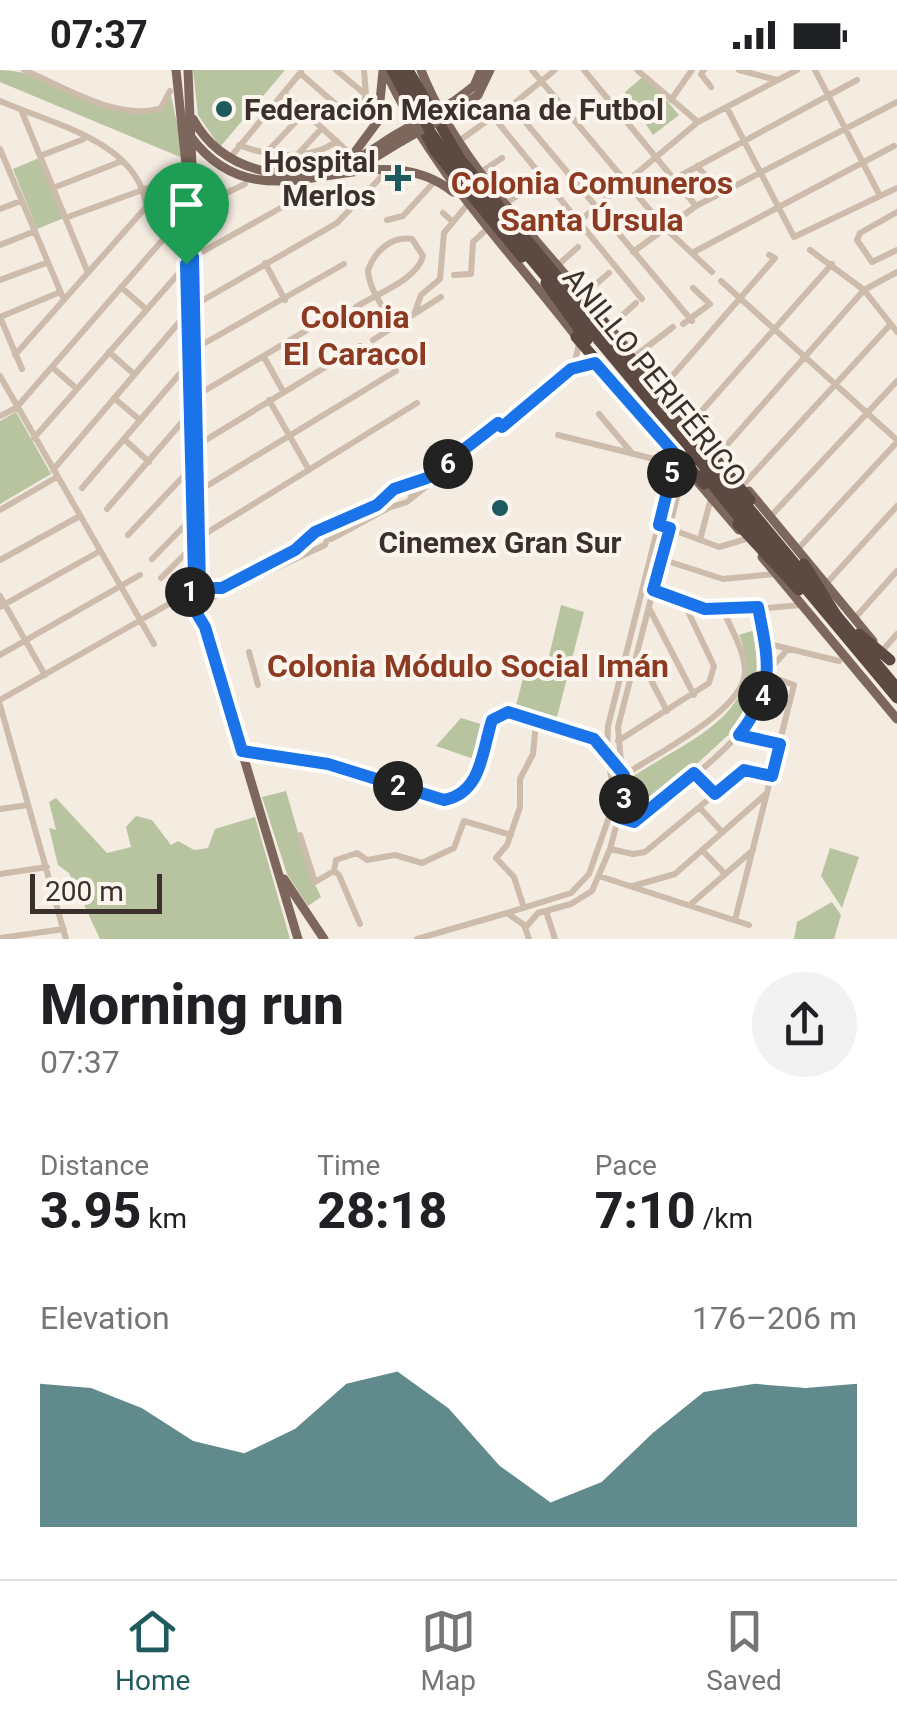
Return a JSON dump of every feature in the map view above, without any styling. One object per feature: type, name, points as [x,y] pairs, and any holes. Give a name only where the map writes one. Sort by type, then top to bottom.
[{"type":"highway","name":"ANILLO PERIFÉRICO","points":[[397,70],[422,87],[460,158],[843,628]]},
{"type":"highway","name":"ANILLO PERIFÉRICO","points":[[397,70],[407,102],[465,191],[772,557],[897,696]]},
{"type":"highway","points":[[397,70],[431,133],[466,181],[897,696]]},
{"type":"highway","points":[[546,283],[599,359],[781,574],[843,628],[890,660]]},
{"type":"highway","points":[[585,298],[804,564],[843,628]]},
{"type":"highway","points":[[615,336],[668,413]]},
{"type":"highway","points":[[578,338],[599,359]]},
{"type":"highway","points":[[733,524],[772,557]]},
{"type":"main road","points":[[176,70],[192,138],[190,309],[195,590],[298,939]]},
{"type":"main road","points":[[188,70],[190,175]]},
{"type":"main road","points":[[347,168],[378,121],[397,70]]},
{"type":"main road","points":[[397,70],[422,143],[465,202],[578,338]]},
{"type":"main road","points":[[422,70],[422,87],[507,204],[890,660]]},
{"type":"main road","points":[[454,106],[474,86],[481,70]]},
{"type":"main road","points":[[347,168],[478,95],[490,70]]},
{"type":"main road","points":[[186,116],[228,160],[268,176]]},
{"type":"main road","points":[[192,138],[214,160],[238,174],[268,176],[347,168],[403,168],[436,181],[465,202]]},
{"type":"main road","points":[[622,387],[674,463],[712,498],[790,598],[801,605],[897,719]]},
{"type":"main road","points":[[277,868],[324,939]]},
{"type":"street","points":[[24,70],[115,108],[142,114],[161,108],[170,91]]},
{"type":"street","points":[[336,70],[366,95]]},
{"type":"street","points":[[228,160],[301,72],[355,121],[366,95],[364,70]]},
{"type":"street","points":[[532,70],[664,227],[712,272]]},
{"type":"street","points":[[556,70],[495,119],[640,301],[615,336]]},
{"type":"street","points":[[584,70],[696,206]]},
{"type":"street","points":[[637,70],[698,122]]},
{"type":"street","points":[[672,100],[692,70]]},
{"type":"street","points":[[704,70],[701,74],[710,87]]},
{"type":"street","points":[[740,70],[777,80]]},
{"type":"street","points":[[577,223],[698,122],[797,70]]},
{"type":"street","points":[[815,70],[880,196]]},
{"type":"street","points":[[674,178],[857,80]]},
{"type":"street","points":[[284,92],[347,150]]},
{"type":"street","points":[[0,101],[123,160],[143,188],[146,207]]},
{"type":"street","points":[[633,252],[696,206],[897,102]]},
{"type":"street","points":[[511,106],[692,321]]},
{"type":"street","points":[[727,108],[794,236],[897,188]]},
{"type":"street","points":[[22,110],[88,273]]},
{"type":"street","points":[[266,153],[305,112]]},
{"type":"street","points":[[459,141],[491,118]]},
{"type":"street","points":[[298,154],[322,128]]},
{"type":"street","points":[[40,156],[86,139]]},
{"type":"street","points":[[239,145],[266,153],[298,154],[318,152],[337,141]]},
{"type":"street","points":[[692,253],[894,146]]},
{"type":"street","points":[[0,148],[64,300]]},
{"type":"street","points":[[65,218],[190,175],[203,158],[214,160]]},
{"type":"street","points":[[482,172],[502,158]]},
{"type":"street","points":[[53,188],[123,160]]},
{"type":"street","points":[[697,166],[711,182]]},
{"type":"street","points":[[0,174],[9,170]]},
{"type":"street","points":[[0,510],[55,473],[190,309],[351,213],[383,175]]},
{"type":"street","points":[[387,220],[403,216],[436,181]]},
{"type":"street","points":[[15,355],[166,184]]},
{"type":"street","points":[[0,416],[16,408],[190,212],[245,184]]},
{"type":"street","points":[[507,204],[530,186]]},
{"type":"street","points":[[34,438],[190,260],[311,191]]},
{"type":"street","points":[[0,209],[21,200]]},
{"type":"street","points":[[415,312],[421,295],[440,278],[444,233],[465,202]]},
{"type":"street","points":[[897,212],[860,233],[857,240],[872,262],[897,250]]},
{"type":"street","points":[[443,213],[452,222]]},
{"type":"street","points":[[533,235],[560,214]]},
{"type":"street","points":[[454,274],[471,274],[473,242],[487,229]]},
{"type":"street","points":[[0,244],[33,232]]},
{"type":"street","points":[[356,307],[376,295],[419,268],[423,256],[412,240],[389,243],[372,259],[367,275],[376,295],[394,324]]},
{"type":"street","points":[[558,265],[578,248]]},
{"type":"street","points":[[810,250],[864,290],[897,332]]},
{"type":"street","points":[[661,389],[742,300],[772,256]]},
{"type":"street","points":[[0,280],[46,263]]},
{"type":"street","points":[[264,263],[285,300]]},
{"type":"street","points":[[82,488],[191,358],[344,264]]},
{"type":"street","points":[[691,423],[832,264]]},
{"type":"street","points":[[718,456],[864,290],[897,272]]},
{"type":"street","points":[[585,298],[609,273]]},
{"type":"street","points":[[722,280],[897,441],[798,550]]},
{"type":"street","points":[[121,287],[146,310]]},
{"type":"street","points":[[682,324],[692,321],[710,304],[693,288]]},
{"type":"street","points":[[22,369],[0,317],[58,293]]},
{"type":"street","points":[[373,340],[441,298]]},
{"type":"street","points":[[107,509],[192,405],[344,308]]},
{"type":"street","points":[[743,484],[889,326]]},
{"type":"street","points":[[634,357],[673,327]]},
{"type":"street","points":[[578,338],[579,361]]},
{"type":"street","points":[[192,448],[360,346]]},
{"type":"street","points":[[109,352],[134,374]]},
{"type":"street","points":[[264,357],[283,392]]},
{"type":"street","points":[[174,602],[198,604],[312,550],[354,523],[411,496],[579,361],[599,359]]},
{"type":"street","points":[[52,367],[77,389]]},
{"type":"street","points":[[193,494],[396,371]]},
{"type":"street","points":[[0,376],[154,644]]},
{"type":"street","points":[[770,518],[897,381]]},
{"type":"street","points":[[114,398],[140,420]]},
{"type":"street","points":[[269,400],[309,470]]},
{"type":"street","points":[[161,578],[195,543],[417,404]]},
{"type":"street","points":[[600,414],[632,453]]},
{"type":"street","points":[[66,939],[0,703],[195,590],[222,588],[295,550],[308,538],[437,472],[502,424]]},
{"type":"street","points":[[526,927],[532,917],[571,904],[592,890],[610,849],[621,767],[617,741],[676,501],[688,476],[674,463],[558,436]]},
{"type":"street","points":[[124,439],[149,462]]},
{"type":"street","points":[[417,939],[572,892],[584,883],[618,809],[606,752],[614,702],[674,463]]},
{"type":"street","points":[[128,535],[193,465]]},
{"type":"street","points":[[405,486],[411,496]]},
{"type":"street","points":[[386,496],[391,507]]},
{"type":"street","points":[[666,498],[676,501]]},
{"type":"street","points":[[700,540],[712,498]]},
{"type":"street","points":[[826,584],[897,506]]},
{"type":"street","points":[[152,558],[194,514]]},
{"type":"street","points":[[0,560],[80,516]]},
{"type":"street","points":[[659,525],[719,547],[746,539]]},
{"type":"street","points":[[325,530],[330,540]]},
{"type":"street","points":[[308,538],[312,550]]},
{"type":"street","points":[[2,606],[100,550]]},
{"type":"street","points":[[661,559],[723,579],[775,574]]},
{"type":"street","points":[[854,618],[897,571]]},
{"type":"street","points":[[0,655],[140,575]]},
{"type":"street","points":[[653,590],[724,612],[790,598]]},
{"type":"street","points":[[0,596],[2,606],[44,675]]},
{"type":"street","points":[[617,741],[709,683],[714,666],[682,601]]},
{"type":"street","points":[[758,607],[770,673]]},
{"type":"street","points":[[649,608],[694,695]]},
{"type":"street","points":[[631,770],[724,708],[741,688],[745,664],[724,612]]},
{"type":"street","points":[[890,660],[897,634]]},
{"type":"street","points":[[765,643],[838,661]]},
{"type":"street","points":[[618,809],[641,820],[739,735],[757,712],[770,673],[788,649]]},
{"type":"street","points":[[249,652],[258,684]]},
{"type":"street","points":[[637,653],[667,711]]},
{"type":"street","points":[[734,920],[794,684],[770,673]]},
{"type":"street","points":[[242,751],[328,764],[444,800],[462,794],[474,782],[492,720],[500,713],[594,739],[621,767]]},
{"type":"street","points":[[524,908],[514,877],[496,858],[510,835],[522,797],[520,779],[533,754],[536,721]]},
{"type":"street","points":[[739,735],[780,744]]},
{"type":"street","points":[[0,746],[10,743]]},
{"type":"street","points":[[610,849],[633,854],[645,852],[744,770],[772,776]]},
{"type":"street","points":[[694,773],[715,794]]},
{"type":"street","points":[[631,886],[676,874],[767,793]]},
{"type":"street","points":[[0,809],[28,805]]},
{"type":"street","points":[[700,808],[722,832]]},
{"type":"street","points":[[300,835],[315,882],[334,871],[336,860],[357,853],[367,860],[394,855],[422,863],[454,848],[464,821],[510,835]]},
{"type":"street","points":[[702,850],[725,874]]},
{"type":"street","points":[[690,905],[753,850]]},
{"type":"street","points":[[0,874],[47,867]]},
{"type":"street","points":[[590,870],[749,926]]},
{"type":"street","points":[[334,871],[344,883],[360,924]]},
{"type":"street","points":[[584,883],[592,890]]},
{"type":"street","points":[[288,904],[293,899],[300,902]]},
{"type":"street","points":[[545,901],[554,939]]},
{"type":"street","points":[[507,913],[526,927],[529,939]]},
{"type":"street","points":[[0,938],[64,929]]},
{"type":"green space","points":[[0,70],[41,78],[120,109],[161,108],[170,91],[185,159],[0,82]]},
{"type":"green space","name":"Federación Mexicana de Futbol","points":[[193,70],[285,70],[220,147],[198,115]]},
{"type":"green space","points":[[645,75],[679,115],[653,135],[625,92]]},
{"type":"green space","points":[[39,158],[64,218],[37,229],[13,169]]},
{"type":"green space","points":[[16,412],[51,474],[0,504],[0,421]]},
{"type":"green space","points":[[561,605],[584,612],[556,721],[515,709],[528,660],[548,661]]},
{"type":"green space","points":[[758,629],[765,674],[750,715],[639,817],[624,816],[629,779],[696,738],[733,705],[743,685],[746,662],[739,635]]},
{"type":"green space","points":[[461,718],[484,725],[474,759],[436,746]]},
{"type":"green space","points":[[286,791],[310,874],[321,897],[308,906],[287,874],[262,797]]},
{"type":"green space","points":[[56,798],[107,853],[131,847],[126,827],[136,816],[152,820],[171,845],[178,841],[194,850],[208,848],[215,829],[255,817],[290,939],[100,939],[69,873],[58,865],[49,828],[56,830],[49,802]]},
{"type":"green space","points":[[830,848],[859,857],[842,908],[821,876]]},
{"type":"green space","points":[[832,902],[841,915],[834,939],[794,939],[797,922]]},
{"type":"place","name":"Federación Mexicana de Futbol","points":[[224,109]]},
{"type":"place","name":"Hospital Merlos","points":[[398,178]]},
{"type":"place","name":"Cinemex Gran Sur","points":[[500,508]]},
{"type":"district","name":"Colonia Comuneros Santa Úrsula","points":[[592,202]]},
{"type":"district","name":"Colonia El Caracol","points":[[355,336]]},
{"type":"district","name":"Colonia Módulo Social Imán","points":[[468,666]]},
{"type":"route","points":[[193,257],[200,588],[222,588],[295,550],[315,532],[377,505],[394,489],[427,478],[498,423],[502,427],[571,369],[595,363],[676,455],[659,525],[670,528],[653,590],[705,609],[724,612],[758,607],[770,676],[757,712],[739,735],[780,744],[772,776],[744,770],[715,794],[694,773],[634,822],[620,818],[624,775],[601,745],[594,739],[508,712],[492,720],[474,782],[457,797],[444,800],[328,764],[242,751],[205,627],[190,602],[194,576],[186,264],[193,257]]}]
